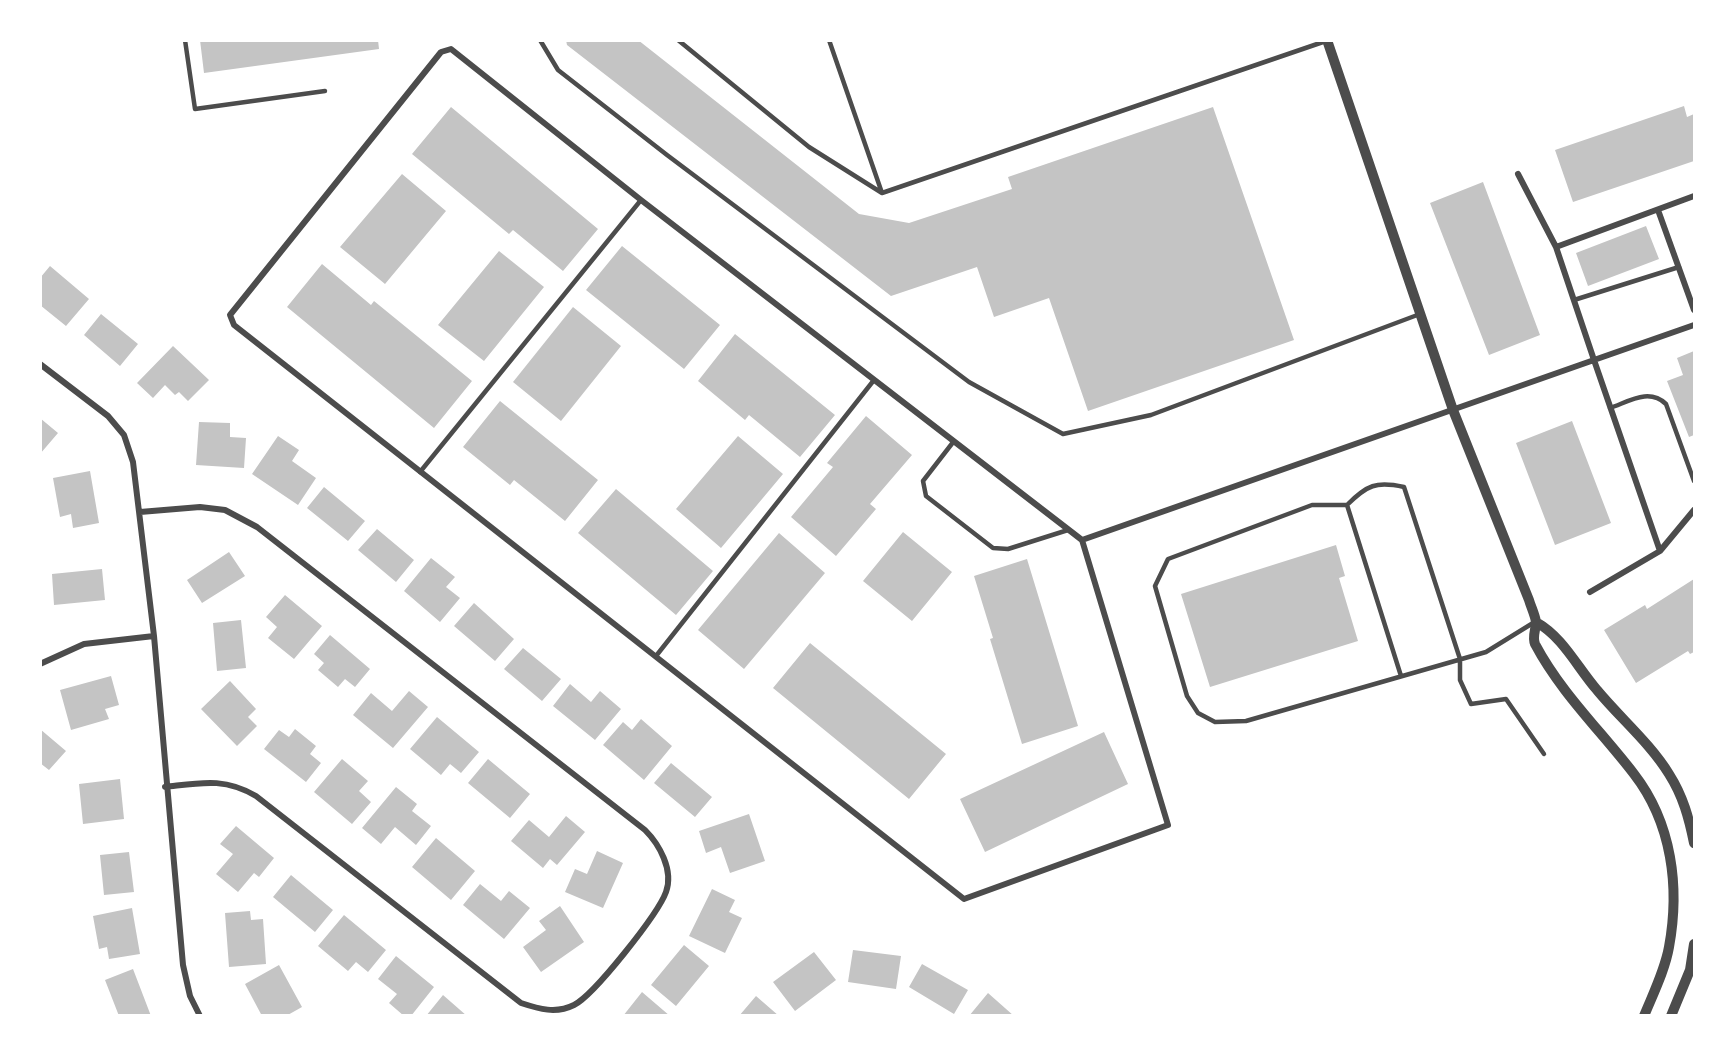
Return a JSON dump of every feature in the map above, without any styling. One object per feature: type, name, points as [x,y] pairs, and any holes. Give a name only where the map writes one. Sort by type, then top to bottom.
[{"type":"street","points":[[1327,41],[1453,410],[1536,622],[1534,641],[1576,705],[1635,775],[1650,800],[1671,854],[1673,901],[1669,949],[1644,1016]]},
{"type":"street","points":[[451,49],[640,200],[874,380],[1082,540],[1168,825],[964,899],[234,325],[230,315],[441,52],[451,49]]},
{"type":"street","points":[[1518,174],[1556,248],[1660,551]]},
{"type":"street","points":[[1556,248],[1695,196]]},
{"type":"street","points":[[1658,210],[1695,310]]},
{"type":"street","points":[[1082,540],[1695,326]]},
{"type":"street","points":[[40,364],[108,416],[124,435],[132,462],[154,636],[165,787],[183,965],[190,996],[200,1016]]},
{"type":"street","points":[[140,512],[200,507],[225,510],[257,527],[645,830],[659,844],[665,865],[667,890],[654,911],[590,994],[573,1005],[554,1010],[540,1010],[521,1003],[265,803],[239,786],[213,782],[165,787]]},
{"type":"street","points":[[1590,592],[1660,551],[1695,510]]},
{"type":"street","points":[[1536,622],[1551,630],[1597,690],[1652,750],[1669,774],[1687,808],[1695,843]]},
{"type":"street","points":[[40,664],[84,644],[154,636]]},
{"type":"street","points":[[1671,1016],[1689,970],[1695,944]]},
{"type":"lane","points":[[185,40],[195,108],[325,90]]},
{"type":"lane","points":[[540,40],[558,70],[858,300],[969,382],[1063,434],[1151,415],[1420,314]]},
{"type":"lane","points":[[678,40],[809,147],[882,193]]},
{"type":"lane","points":[[829,40],[882,193]]},
{"type":"lane","points":[[882,193],[1327,41]]},
{"type":"lane","points":[[420,472],[640,200]]},
{"type":"lane","points":[[1574,300],[1679,267]]},
{"type":"lane","points":[[657,656],[874,380]]},
{"type":"lane","points":[[1610,408],[1649,395],[1658,397],[1666,404],[1695,480]]},
{"type":"lane","points":[[954,441],[923,481],[926,496],[959,522],[993,548],[1008,549],[1068,530]]},
{"type":"lane","points":[[1536,622],[1486,652],[1460,659],[1246,721],[1215,722],[1198,713],[1187,696],[1155,586],[1168,559],[1312,505],[1347,505],[1365,488],[1385,483],[1404,486],[1460,659],[1460,680],[1471,704],[1506,699],[1544,754]]},
{"type":"lane","points":[[1347,505],[1401,676]]},
{"type":"building","points":[[200,40],[378,40],[379,49],[204,73]]},
{"type":"building","points":[[566,40],[638,40],[859,214],[909,223],[1012,189],[1008,177],[1213,107],[1294,340],[1088,411],[1049,298],[994,317],[977,267],[891,296],[567,45]]},
{"type":"building","points":[[1684,106],[1687,117],[1694,114],[1694,161],[1573,202],[1555,150]]},
{"type":"building","points":[[451,107],[598,229],[563,271],[513,230],[509,234],[412,154]]},
{"type":"building","points":[[402,174],[446,211],[385,284],[340,247]]},
{"type":"building","points":[[1483,182],[1540,335],[1489,355],[1430,203]]},
{"type":"building","points":[[1646,226],[1659,259],[1588,286],[1576,253]]},
{"type":"building","points":[[622,246],[720,325],[684,369],[586,290]]},
{"type":"building","points":[[499,251],[544,287],[484,361],[438,325]]},
{"type":"building","points":[[322,264],[371,305],[374,301],[472,381],[434,428],[287,307]]},
{"type":"building","points":[[50,266],[89,299],[66,326],[40,305],[40,278]]},
{"type":"building","points":[[573,307],[621,346],[561,421],[513,382]]},
{"type":"building","points":[[101,314],[138,344],[120,366],[84,335]]},
{"type":"building","points":[[735,334],[835,415],[800,457],[749,415],[745,420],[698,381]]},
{"type":"building","points":[[173,346],[209,380],[188,401],[179,392],[175,395],[165,385],[153,398],[137,383]]},
{"type":"building","points":[[1694,351],[1694,435],[1689,437],[1667,381],[1683,375],[1677,358]]},
{"type":"building","points":[[500,401],[598,480],[565,521],[514,480],[510,485],[463,447]]},
{"type":"building","points":[[866,416],[912,455],[870,504],[876,509],[836,556],[791,517],[833,467],[827,463]]},
{"type":"building","points":[[40,418],[58,433],[40,454]]},
{"type":"building","points":[[1572,421],[1611,523],[1555,545],[1516,443]]},
{"type":"building","points":[[199,422],[230,423],[230,437],[246,438],[244,468],[196,465]]},
{"type":"building","points":[[278,436],[299,450],[292,461],[316,478],[298,505],[252,474]]},
{"type":"building","points":[[738,436],[783,474],[721,548],[676,509]]},
{"type":"building","points":[[90,471],[99,523],[73,528],[71,514],[60,517],[53,478]]},
{"type":"building","points":[[324,487],[365,521],[348,541],[307,508]]},
{"type":"building","points":[[616,489],[713,571],[676,615],[578,533]]},
{"type":"building","points":[[377,529],[414,560],[396,582],[358,550]]},
{"type":"building","points":[[903,532],[952,572],[912,621],[863,581]]},
{"type":"building","points":[[779,533],[825,573],[744,669],[698,630]]},
{"type":"building","points":[[1336,545],[1345,576],[1339,578],[1358,641],[1210,687],[1181,594]]},
{"type":"building","points":[[229,552],[245,576],[202,603],[187,580]]},
{"type":"building","points":[[431,558],[455,577],[446,587],[460,598],[440,622],[404,591]]},
{"type":"building","points":[[1027,559],[1078,726],[1022,744],[990,639],[993,638],[974,576]]},
{"type":"building","points":[[102,569],[105,600],[54,605],[52,574]]},
{"type":"building","points":[[1694,579],[1694,652],[1690,654],[1688,651],[1636,683],[1604,630],[1645,605],[1647,609]]},
{"type":"building","points":[[285,595],[322,626],[294,659],[268,638],[277,627],[266,617]]},
{"type":"building","points":[[474,603],[514,639],[495,661],[454,626]]},
{"type":"building","points":[[241,620],[246,668],[217,671],[213,623]]},
{"type":"building","points":[[330,635],[370,669],[355,687],[345,679],[338,687],[318,670],[324,663],[314,654]]},
{"type":"building","points":[[810,643],[946,754],[909,799],[773,688]]},
{"type":"building","points":[[523,648],[561,679],[542,701],[504,669]]},
{"type":"building","points":[[111,676],[119,705],[105,709],[109,719],[71,730],[60,690]]},
{"type":"building","points":[[230,681],[256,709],[248,717],[257,726],[237,746],[201,709]]},
{"type":"building","points":[[570,684],[591,702],[600,691],[621,709],[595,740],[553,706]]},
{"type":"building","points":[[409,691],[428,707],[393,748],[353,715],[371,693],[392,711]]},
{"type":"building","points":[[437,717],[479,752],[461,773],[450,764],[441,775],[410,749]]},
{"type":"building","points":[[641,719],[672,746],[644,780],[603,745],[623,722],[632,730]]},
{"type":"building","points":[[40,729],[66,751],[49,770],[40,763]]},
{"type":"building","points":[[295,729],[316,746],[310,754],[321,763],[306,782],[264,749],[279,730],[289,737]]},
{"type":"building","points":[[1104,732],[1128,784],[985,852],[960,799]]},
{"type":"building","points":[[342,759],[368,781],[359,791],[371,802],[352,824],[314,792]]},
{"type":"building","points":[[488,759],[530,794],[510,818],[468,783]]},
{"type":"building","points":[[671,763],[712,797],[695,817],[654,783]]},
{"type":"building","points":[[120,779],[124,819],[83,824],[79,784]]},
{"type":"building","points":[[396,787],[417,804],[412,811],[431,826],[416,845],[395,827],[381,844],[362,828]]},
{"type":"building","points":[[749,814],[765,861],[730,873],[721,847],[706,853],[699,831]]},
{"type":"building","points":[[566,816],[585,832],[557,865],[550,859],[543,868],[511,841],[529,820],[549,837]]},
{"type":"building","points":[[236,826],[274,858],[259,877],[254,873],[238,892],[216,874],[233,854],[220,844]]},
{"type":"building","points":[[436,838],[475,871],[451,900],[412,867]]},
{"type":"building","points":[[597,851],[623,863],[603,908],[565,892],[575,869],[587,874]]},
{"type":"building","points":[[129,852],[134,892],[104,895],[100,855]]},
{"type":"building","points":[[291,875],[333,910],[315,932],[273,897]]},
{"type":"building","points":[[480,884],[501,901],[509,891],[530,908],[504,939],[463,905]]},
{"type":"building","points":[[712,889],[735,900],[729,912],[742,918],[725,953],[689,936]]},
{"type":"building","points":[[560,906],[584,942],[541,972],[523,947],[546,930],[539,921]]},
{"type":"building","points":[[132,908],[140,954],[109,959],[107,947],[99,949],[93,916]]},
{"type":"building","points":[[250,911],[251,920],[263,919],[266,964],[229,967],[225,913]]},
{"type":"building","points":[[344,915],[386,950],[368,972],[356,962],[348,971],[318,946]]},
{"type":"building","points":[[684,945],[709,966],[676,1006],[651,985]]},
{"type":"building","points":[[853,950],[901,956],[896,989],[848,982]]},
{"type":"building","points":[[814,952],[836,980],[795,1011],[773,982]]},
{"type":"building","points":[[396,956],[434,987],[411,1016],[404,1016],[389,1003],[397,994],[378,979]]},
{"type":"building","points":[[922,964],[968,990],[954,1014],[909,987]]},
{"type":"building","points":[[279,965],[302,1007],[286,1016],[262,1016],[245,984]]},
{"type":"building","points":[[133,969],[151,1016],[119,1016],[105,980]]},
{"type":"building","points":[[642,992],[670,1016],[623,1016]]},
{"type":"building","points":[[988,993],[1014,1016],[969,1016]]},
{"type":"building","points":[[443,995],[467,1016],[426,1016]]},
{"type":"building","points":[[756,996],[779,1016],[739,1016]]}]
